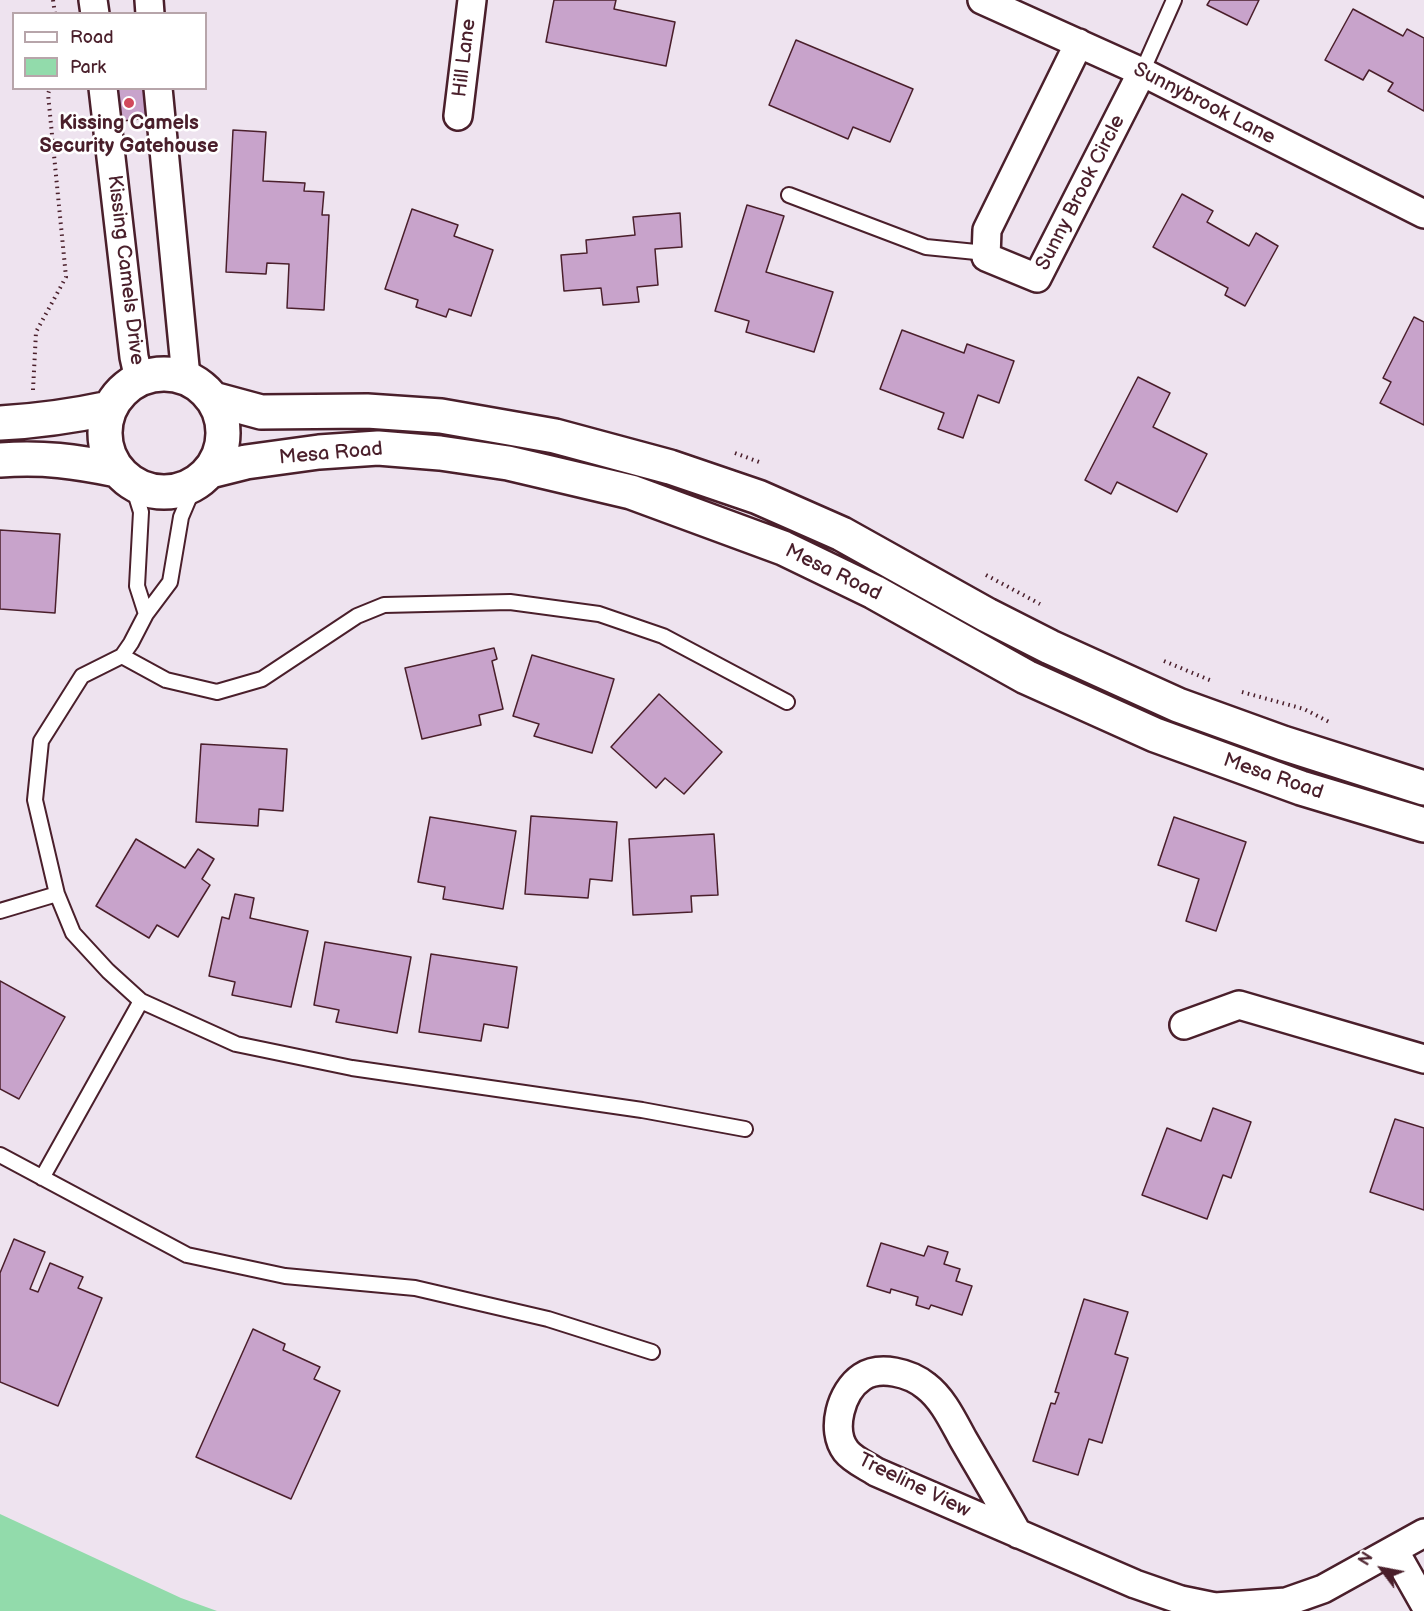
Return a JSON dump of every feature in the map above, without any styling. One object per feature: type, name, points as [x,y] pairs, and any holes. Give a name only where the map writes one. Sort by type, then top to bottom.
[{"type":"main road","points":[[124,477],[109,456],[105,440],[110,408],[122,391],[139,379],[154,374],[186,377]]},
{"type":"main road","name":"Mesa Road","points":[[186,377],[201,386],[213,399],[222,416],[224,435],[220,454],[203,478]]},
{"type":"main road","name":"Mesa Road","points":[[213,399],[261,412],[367,411],[441,416],[555,436],[670,467],[758,497],[842,534],[987,615],[1050,647],[1178,705],[1283,743],[1424,788]]},
{"type":"main road","points":[[0,423],[74,416],[110,408]]},
{"type":"main road","name":"Mesa Road","points":[[0,460],[46,458],[74,461],[124,477],[147,491],[163,493],[180,491],[203,478],[246,462],[319,452],[378,448],[440,453],[508,464],[631,492],[783,548],[874,592],[1026,677],[1155,735],[1302,788],[1424,825]]},
{"type":"street","name":"Hill Lane","points":[[458,116],[472,0]]},
{"type":"street","name":"Sunnybrook Lane","points":[[982,0],[1142,72],[1424,214]]},
{"type":"street","points":[[986,253],[987,230],[1079,43]]},
{"type":"street","name":"Sunny Brook Circle","points":[[986,253],[986,257],[1037,278],[1142,72]]},
{"type":"street","name":"Kissing Camels Drive","points":[[104,90],[134,357],[139,379]]},
{"type":"street","points":[[158,90],[186,377]]},
{"type":"street","points":[[1184,1025],[1239,1005],[1424,1059]]},
{"type":"street","name":"Treeline View","points":[[1018,1534],[945,1407],[927,1386],[910,1377],[890,1371],[877,1371],[862,1377],[851,1389],[841,1408],[838,1431],[846,1451],[876,1472],[1018,1534],[1135,1584],[1181,1600],[1215,1607],[1286,1602],[1323,1589],[1424,1533]]},
{"type":"street","points":[[1394,1550],[1424,1603]]},
{"type":"lane","points":[[1142,72],[1174,0]]},
{"type":"lane","points":[[789,195],[926,247],[986,253]]},
{"type":"lane","points":[[124,477],[141,512],[137,586],[146,614]]},
{"type":"lane","points":[[203,478],[181,517],[170,582],[146,614],[122,656],[82,676],[41,741],[35,800],[57,894],[73,933],[108,971],[141,1001],[236,1044],[352,1068],[642,1110],[744,1129]]},
{"type":"lane","points":[[122,656],[166,680],[218,692],[262,679],[357,616],[384,605],[510,602],[599,614],[663,636],[787,702]]},
{"type":"lane","points":[[0,911],[57,894]]},
{"type":"lane","points":[[42,1178],[141,1001]]},
{"type":"lane","points":[[0,1155],[187,1255],[285,1276],[415,1288],[548,1319],[652,1352]]},
{"type":"path","points":[[33,390],[36,332],[66,277],[49,90]]},
{"type":"green space","points":[[0,1514],[181,1598],[217,1611],[0,1611]]},
{"type":"building","points":[[554,0],[616,0],[614,9],[675,22],[666,66],[546,42]]},
{"type":"building","points":[[1210,0],[1259,0],[1247,25],[1207,5]]},
{"type":"building","points":[[1353,9],[1403,36],[1407,29],[1424,38],[1424,111],[1388,91],[1393,83],[1369,70],[1363,80],[1325,60]]},
{"type":"building","points":[[796,40],[913,89],[890,142],[853,127],[848,139],[769,105]]},
{"type":"building","name":"Kissing Camels Security Gatehouse","points":[[110,90],[144,90],[147,118],[115,122]]},
{"type":"building","points":[[233,130],[266,132],[263,181],[305,183],[304,191],[324,192],[322,215],[329,215],[324,310],[287,308],[289,264],[267,263],[266,274],[226,272]]},
{"type":"building","points":[[1182,194],[1213,211],[1207,222],[1249,246],[1256,233],[1278,246],[1245,306],[1225,295],[1228,288],[1153,247]]},
{"type":"building","points":[[747,205],[784,216],[766,272],[833,292],[814,352],[746,332],[749,321],[715,311]]},
{"type":"building","points":[[412,209],[458,225],[454,236],[493,250],[471,316],[449,309],[446,317],[416,307],[418,300],[385,289]]},
{"type":"building","points":[[680,213],[682,247],[655,249],[658,285],[637,287],[639,302],[603,305],[601,288],[564,291],[561,255],[587,253],[586,240],[635,235],[633,217]]},
{"type":"building","points":[[1414,317],[1424,322],[1424,425],[1380,403],[1391,382],[1383,378]]},
{"type":"building","points":[[902,330],[964,353],[967,344],[1014,361],[999,403],[978,395],[963,438],[938,429],[944,413],[880,389]]},
{"type":"building","points":[[1138,377],[1170,393],[1153,427],[1207,454],[1177,512],[1117,482],[1111,494],[1085,480]]},
{"type":"building","points":[[0,530],[60,534],[55,613],[0,609]]},
{"type":"building","points":[[494,648],[497,659],[492,661],[503,709],[479,715],[481,725],[422,739],[405,668]]},
{"type":"building","points":[[532,655],[614,679],[592,753],[534,736],[539,724],[513,716]]},
{"type":"building","points":[[659,694],[722,752],[684,794],[665,778],[656,788],[611,747]]},
{"type":"building","points":[[201,744],[287,749],[283,811],[259,809],[258,826],[196,822]]},
{"type":"building","points":[[531,816],[617,822],[612,881],[590,879],[588,898],[525,894]]},
{"type":"building","points":[[430,817],[516,831],[503,909],[443,899],[445,887],[418,882]]},
{"type":"building","points":[[1174,817],[1246,842],[1216,931],[1186,921],[1199,879],[1158,865]]},
{"type":"building","points":[[714,834],[718,895],[691,896],[692,912],[633,915],[629,839]]},
{"type":"building","points":[[136,839],[185,868],[198,849],[214,859],[202,879],[210,885],[178,937],[157,925],[149,938],[96,906]]},
{"type":"building","points":[[235,894],[254,898],[250,918],[308,931],[291,1007],[232,995],[235,982],[209,976],[222,917],[229,919]]},
{"type":"building","points":[[325,942],[411,957],[397,1033],[336,1022],[339,1010],[314,1005]]},
{"type":"building","points":[[431,954],[517,967],[508,1028],[484,1024],[481,1041],[419,1032]]},
{"type":"building","points":[[0,981],[65,1017],[19,1099],[0,1089]]},
{"type":"building","points":[[1213,1108],[1251,1122],[1231,1178],[1223,1175],[1207,1219],[1142,1195],[1167,1128],[1201,1141]]},
{"type":"building","points":[[1395,1119],[1424,1128],[1424,1210],[1370,1192]]},
{"type":"building","points":[[14,1239],[45,1252],[30,1289],[38,1292],[50,1263],[83,1277],[78,1288],[102,1298],[58,1406],[0,1382],[0,1273]]},
{"type":"building","points":[[881,1243],[924,1256],[928,1246],[948,1252],[944,1264],[960,1269],[956,1281],[972,1286],[962,1315],[931,1305],[929,1309],[916,1305],[918,1297],[891,1289],[890,1293],[867,1286]]},
{"type":"building","points":[[1084,1299],[1128,1312],[1115,1354],[1128,1358],[1102,1443],[1089,1439],[1078,1475],[1033,1461],[1051,1403],[1055,1404],[1059,1393],[1055,1392]]},
{"type":"building","points":[[253,1329],[285,1344],[283,1350],[320,1367],[314,1379],[340,1391],[291,1499],[196,1457]]},
{"type":"place","name":"Kissing Camels Security Gatehouse","points":[[129,103]]}]
